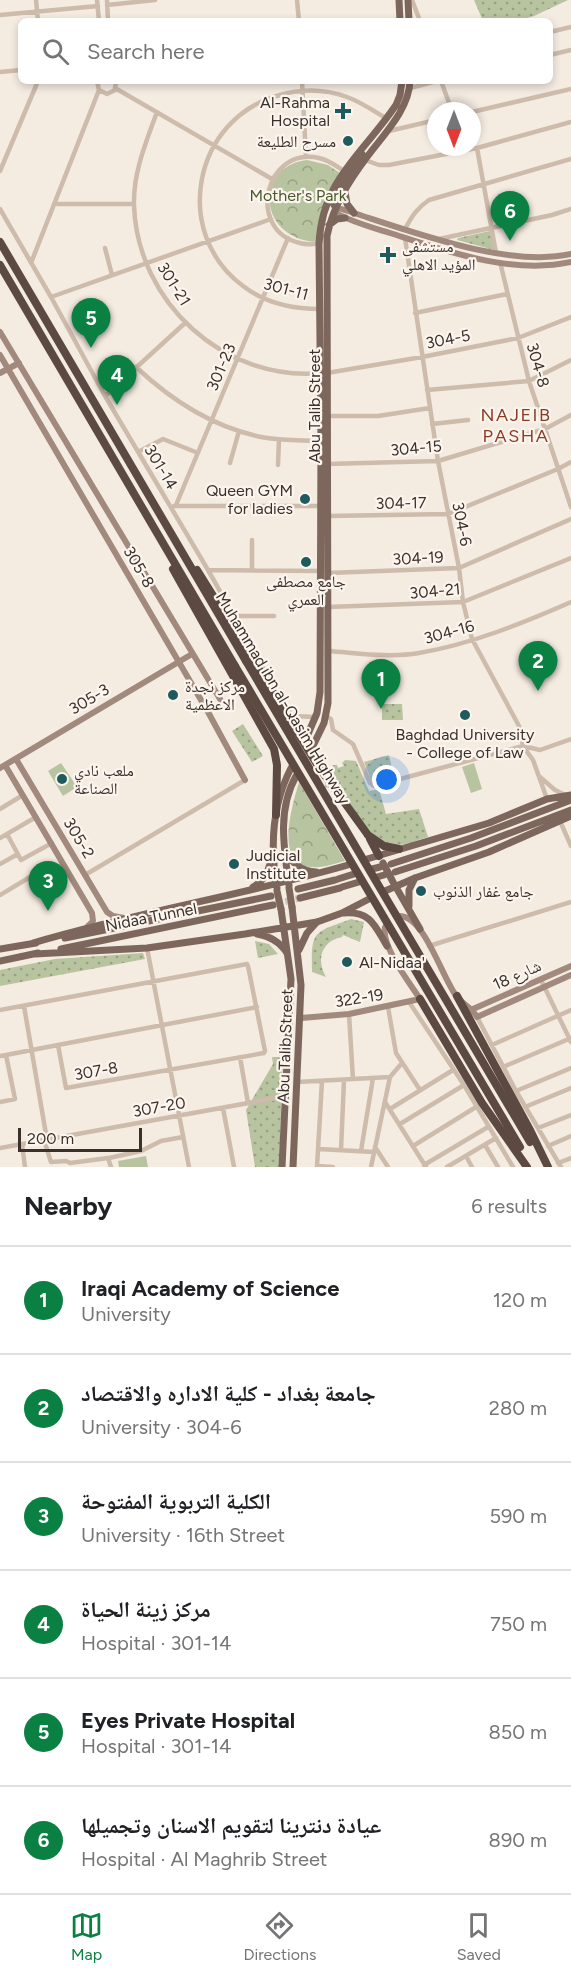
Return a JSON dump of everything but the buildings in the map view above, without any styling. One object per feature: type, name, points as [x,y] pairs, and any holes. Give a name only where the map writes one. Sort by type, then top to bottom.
[{"type":"highway","name":"Muhammad ibn al-Qasim Highway","points":[[0,242],[180,548],[249,660],[546,1167]]},
{"type":"highway","name":"Muhammad ibn al-Qasim Highway","points":[[0,265],[520,1147],[529,1167]]},
{"type":"highway","points":[[167,551],[178,581],[274,749],[278,765],[276,815]]},
{"type":"highway","points":[[249,660],[318,766],[368,835],[381,864]]},
{"type":"highway","points":[[368,835],[384,846],[399,849]]},
{"type":"highway","points":[[456,996],[530,1130],[546,1167]]},
{"type":"highway","points":[[420,999],[482,1103],[529,1167]]},
{"type":"main road","points":[[399,0],[400,18]]},
{"type":"main road","points":[[409,18],[410,0]]},
{"type":"main road","name":"Abu Talib Street","points":[[303,745],[316,717],[320,692],[328,516],[327,416],[320,309],[319,244],[322,216],[334,187],[344,171],[387,119],[400,95],[402,84]]},
{"type":"main road","name":"Abu Talib Street","points":[[309,754],[320,735],[328,703],[328,607],[321,506],[321,441],[326,246],[329,225],[334,209],[345,191],[403,106],[410,84]]},
{"type":"main road","points":[[322,216],[326,210],[334,209],[338,192],[368,141]]},
{"type":"main road","points":[[345,191],[347,204],[354,213]]},
{"type":"main road","points":[[329,225],[337,219],[345,218]]},
{"type":"main road","points":[[275,890],[273,855],[276,815],[291,768]]},
{"type":"main road","points":[[289,885],[283,825],[287,800],[296,776]]},
{"type":"main road","points":[[381,864],[399,849],[489,823],[547,799],[569,797]]},
{"type":"main road","points":[[381,864],[471,838],[569,797]]},
{"type":"main road","points":[[385,891],[394,879],[571,810]]},
{"type":"main road","points":[[394,879],[415,878],[489,852],[571,816]]},
{"type":"main road","points":[[284,849],[290,860],[300,868],[310,872],[331,870]]},
{"type":"main road","points":[[248,891],[260,883],[273,855]]},
{"type":"main road","points":[[367,859],[381,864],[394,879],[420,929]]},
{"type":"main road","points":[[0,949],[33,943],[86,927],[248,891],[275,890],[348,865]]},
{"type":"main road","points":[[298,890],[354,874]]},
{"type":"main road","points":[[410,912],[408,895],[415,878]]},
{"type":"main road","points":[[300,898],[359,882]]},
{"type":"main road","name":"Abu Talib Street","points":[[289,885],[298,952],[301,1018],[293,1167]]},
{"type":"main road","name":"Abu Talib Street","points":[[275,890],[281,909],[291,980],[282,1167]]},
{"type":"main road","name":"Nidaa Tunnel","points":[[33,943],[102,931],[275,890]]},
{"type":"main road","points":[[0,961],[35,954],[147,948],[284,928],[318,922],[369,899]]},
{"type":"main road","name":"Nidaa Tunnel","points":[[35,954],[273,905]]},
{"type":"main road","points":[[342,913],[355,913],[369,918],[387,946]]},
{"type":"main road","points":[[298,952],[307,933],[318,922]]},
{"type":"main road","points":[[245,934],[271,938],[284,949],[288,956]]},
{"type":"street","points":[[36,0],[38,18]]},
{"type":"street","points":[[108,18],[107,2],[155,0]]},
{"type":"street","points":[[297,0],[298,18]]},
{"type":"street","points":[[410,0],[419,18]]},
{"type":"street","points":[[0,15],[97,3],[99,18]]},
{"type":"street","points":[[553,31],[571,27]]},
{"type":"street","points":[[553,54],[571,50]]},
{"type":"street","points":[[0,72],[18,70]]},
{"type":"street","points":[[0,171],[37,84]]},
{"type":"street","points":[[31,263],[99,90],[98,84]]},
{"type":"street","points":[[99,90],[107,94],[115,88],[116,84]]},
{"type":"street","points":[[302,84],[306,157]]},
{"type":"street","points":[[440,84],[448,102]]},
{"type":"street","points":[[115,88],[272,179]]},
{"type":"street","points":[[481,110],[571,88]]},
{"type":"street","name":"301-11","points":[[320,309],[289,306],[263,298],[230,275],[208,241],[202,220],[200,192],[203,171],[214,145],[230,124],[249,108],[275,96],[303,91],[326,91],[348,97],[387,119]]},
{"type":"street","name":"301-21","points":[[157,112],[140,158],[134,204],[138,235],[146,263],[164,297],[184,323],[216,349],[237,360],[260,368],[292,374],[324,373]]},
{"type":"street","points":[[385,131],[427,122]]},
{"type":"street","points":[[481,147],[571,122]]},
{"type":"street","points":[[365,160],[379,165],[389,165],[436,156]]},
{"type":"street","points":[[479,156],[496,253]]},
{"type":"street","points":[[319,244],[301,244],[278,230],[271,219],[267,201],[272,179],[287,164],[306,157],[328,160],[344,171]]},
{"type":"street","points":[[405,229],[414,213],[429,200],[571,159]]},
{"type":"street","points":[[54,204],[134,204]]},
{"type":"street","name":"301-14","points":[[0,209],[105,396],[138,452],[174,506],[274,688],[292,716],[316,717]]},
{"type":"street","points":[[334,209],[496,253],[544,257],[571,254]]},
{"type":"street","points":[[334,209],[345,218],[463,255],[500,262],[538,265],[571,262]]},
{"type":"street","points":[[438,239],[571,209]]},
{"type":"street","points":[[51,297],[271,219]]},
{"type":"street","name":"301-23","points":[[174,506],[288,238]]},
{"type":"street","name":"304-6","points":[[405,238],[438,461],[459,568],[463,602],[472,639],[519,726],[522,746],[533,760],[547,799]]},
{"type":"street","points":[[463,255],[465,246]]},
{"type":"street","points":[[105,249],[112,275]]},
{"type":"street","name":"304-8","points":[[500,262],[529,381],[571,507]]},
{"type":"street","points":[[416,313],[507,294]]},
{"type":"street","name":"304-5","points":[[324,373],[518,338],[571,317]]},
{"type":"street","points":[[105,396],[184,323]]},
{"type":"street","name":"305-8","points":[[0,332],[223,704]]},
{"type":"street","points":[[1,358],[12,352]]},
{"type":"street","name":"305-8","points":[[1,358],[245,780]]},
{"type":"street","points":[[427,390],[529,381],[571,360]]},
{"type":"street","points":[[0,373],[19,363]]},
{"type":"street","points":[[136,367],[174,399],[212,420],[239,431],[279,440],[321,441]]},
{"type":"street","points":[[327,416],[378,416],[430,408]]},
{"type":"street","name":"304-15","points":[[327,464],[438,461],[545,429],[571,415]]},
{"type":"street","points":[[432,424],[468,420]]},
{"type":"street","points":[[230,463],[239,431]]},
{"type":"street","points":[[138,452],[164,439],[198,453]]},
{"type":"street","points":[[278,465],[279,440]]},
{"type":"street","name":"304-17","points":[[328,516],[448,514],[571,462]]},
{"type":"street","points":[[79,490],[91,483]]},
{"type":"street","points":[[174,506],[321,506]]},
{"type":"street","name":"304-19","points":[[208,570],[325,572],[459,568],[571,519]]},
{"type":"street","points":[[252,540],[252,570]]},
{"type":"street","points":[[120,561],[132,553]]},
{"type":"street","name":"304-21","points":[[328,607],[463,602],[571,558]]},
{"type":"street","name":"304-16","points":[[328,651],[383,655],[419,653],[517,625],[571,602]]},
{"type":"street","points":[[234,616],[274,616]]},
{"type":"street","name":"305-3","points":[[3,767],[192,654]]},
{"type":"street","points":[[326,715],[331,719],[333,730],[353,744],[370,783],[374,786],[522,746],[540,750],[571,739]]},
{"type":"street","name":"305-2","points":[[16,759],[109,914],[128,918]]},
{"type":"street","name":"305-2","points":[[3,767],[52,843],[93,916],[92,922],[86,927]]},
{"type":"street","points":[[539,775],[544,782],[569,797]]},
{"type":"street","points":[[74,881],[245,780]]},
{"type":"street","points":[[0,809],[23,795]]},
{"type":"street","points":[[0,838],[49,815]]},
{"type":"street","points":[[560,821],[571,846]]},
{"type":"street","points":[[7,834],[21,860],[52,843]]},
{"type":"street","points":[[0,864],[18,854]]},
{"type":"street","points":[[0,895],[30,877]]},
{"type":"street","points":[[429,946],[571,902]]},
{"type":"street","points":[[400,916],[412,919],[420,929],[456,996],[473,1009],[516,1091],[559,1165],[571,1158]]},
{"type":"street","points":[[385,927],[387,946],[420,999]]},
{"type":"street","points":[[147,948],[189,1167]]},
{"type":"street","points":[[0,1010],[247,964],[264,1053],[170,1070]]},
{"type":"street","name":"شارع 18","points":[[473,1009],[571,966]]},
{"type":"street","name":"شارع 18","points":[[477,1017],[571,975]]},
{"type":"street","points":[[503,1067],[571,1039],[541,980]]},
{"type":"street","name":"322-19","points":[[301,1018],[349,1014],[420,999]]},
{"type":"street","points":[[409,1002],[464,1085],[513,1167]]},
{"type":"street","points":[[24,1006],[50,1161],[66,1161],[70,1165],[109,1158],[141,1152],[161,1141],[183,1137]]},
{"type":"street","name":"307-8","points":[[170,1070],[66,1088],[58,1045],[256,1007]]},
{"type":"street","points":[[388,1007],[396,1053],[420,1090]]},
{"type":"street","points":[[492,1045],[571,1010]]},
{"type":"street","points":[[349,1014],[353,1079]]},
{"type":"street","points":[[0,1056],[58,1045]]},
{"type":"street","points":[[0,1102],[15,1099],[6,1055]]},
{"type":"street","points":[[240,1057],[248,1103]]},
{"type":"street","points":[[371,1167],[390,1077],[402,1063]]},
{"type":"street","points":[[516,1091],[571,1068]]},
{"type":"street","points":[[390,1109],[453,1070]]},
{"type":"street","points":[[297,1082],[390,1077]]},
{"type":"street","points":[[361,1151],[374,1078]]},
{"type":"street","points":[[341,1150],[344,1080]]},
{"type":"street","points":[[322,1081],[317,1166],[333,1167]]},
{"type":"street","points":[[399,1125],[464,1085]]},
{"type":"street","points":[[525,1107],[571,1088]]},
{"type":"street","name":"307-20","points":[[0,1148],[286,1096]]},
{"type":"street","points":[[385,1102],[425,1166],[488,1127]]},
{"type":"street","points":[[413,1146],[476,1107]]},
{"type":"street","points":[[223,1108],[234,1167]]},
{"type":"street","points":[[538,1128],[571,1114]]},
{"type":"street","points":[[548,1146],[571,1136]]},
{"type":"street","points":[[447,1167],[496,1138]]},
{"type":"street","points":[[22,1144],[25,1167]]},
{"type":"street","points":[[484,1145],[498,1167]]},
{"type":"street","points":[[318,1149],[361,1151],[375,1149]]},
{"type":"street","points":[[375,1149],[388,1167]]},
{"type":"street","points":[[466,1156],[472,1167]]},
{"type":"street","points":[[109,1158],[111,1167]]},
{"type":"green space","points":[[474,0],[568,0],[527,18],[482,18]]},
{"type":"green space","name":"Mother's Park","points":[[307,160],[328,165],[340,173],[323,206],[317,242],[297,238],[283,229],[273,216],[270,202],[271,188],[278,175],[290,165]]},
{"type":"green space","points":[[490,231],[494,250],[457,240],[458,238]]},
{"type":"green space","points":[[382,704],[402,704],[403,720],[382,720]]},
{"type":"green space","points":[[243,724],[263,756],[252,762],[232,731]]},
{"type":"green space","points":[[389,755],[394,777],[372,782],[364,762]]},
{"type":"green space","points":[[345,760],[356,761],[369,791],[379,789],[386,814],[419,809],[428,837],[401,845],[391,845],[380,841],[337,786],[324,788],[333,765],[337,765],[338,768],[344,766],[342,763]]},
{"type":"green space","name":"ملعب نادي الصناعة","points":[[61,763],[77,787],[63,796],[48,771]]},
{"type":"green space","points":[[474,763],[482,789],[471,793],[462,767]]},
{"type":"green space","points":[[299,782],[345,861],[312,867],[300,864],[293,856],[289,845],[290,818]]},
{"type":"green space","points":[[351,919],[364,922],[360,942],[343,935],[335,939],[322,952],[321,964],[326,977],[312,972],[312,948],[317,935],[329,927]]},
{"type":"green space","points":[[255,941],[269,944],[278,954],[258,958]]},
{"type":"green space","points":[[143,953],[145,959],[0,986],[0,970],[55,959]]},
{"type":"green space","points":[[272,1057],[283,1057],[279,1167],[255,1167],[246,1110],[273,1064]]},
{"type":"green space","points":[[146,1156],[148,1167],[119,1167],[118,1161]]},
{"type":"tunnel","points":[[275,904],[300,898]]},
{"type":"place","name":"Al-Rahma Hospital","points":[[343,111]]},
{"type":"place","name":"مسرح الطليعة","points":[[348,141]]},
{"type":"place","name":"عيادة دنترينا لتقويم الاسنان وتجميلها","points":[[510,241]]},
{"type":"place","name":"مستشفى المؤيد الاهلي","points":[[388,255]]},
{"type":"place","name":"Eyes Private Hospital","points":[[91,348]]},
{"type":"place","name":"مركز زينة الحياة","points":[[117,405]]},
{"type":"place","name":"Queen GYM for ladies","points":[[305,499]]},
{"type":"place","name":"جامع مصطفى العمري","points":[[306,562]]},
{"type":"place","name":"جامعة بغداد - كلية الاداره والاقتصاد","points":[[538,691]]},
{"type":"place","name":"مركز نجدة الاعظمية","points":[[173,695]]},
{"type":"place","name":"Iraqi Academy of Science","points":[[381,709]]},
{"type":"place","name":"Baghdad University - College of Law","points":[[465,715]]},
{"type":"place","name":"ملعب نادي الصناعة","points":[[62,779]]},
{"type":"place","name":"Judicial Institute","points":[[234,864]]},
{"type":"place","name":"جامع غفار الذنوب","points":[[421,891]]},
{"type":"place","name":"الكلية التربوية المفتوحة","points":[[48,911]]},
{"type":"place","name":"Al-Nidaa'","points":[[347,962]]},
{"type":"district","name":"NAJEIB PASHA","points":[[516,425]]}]
